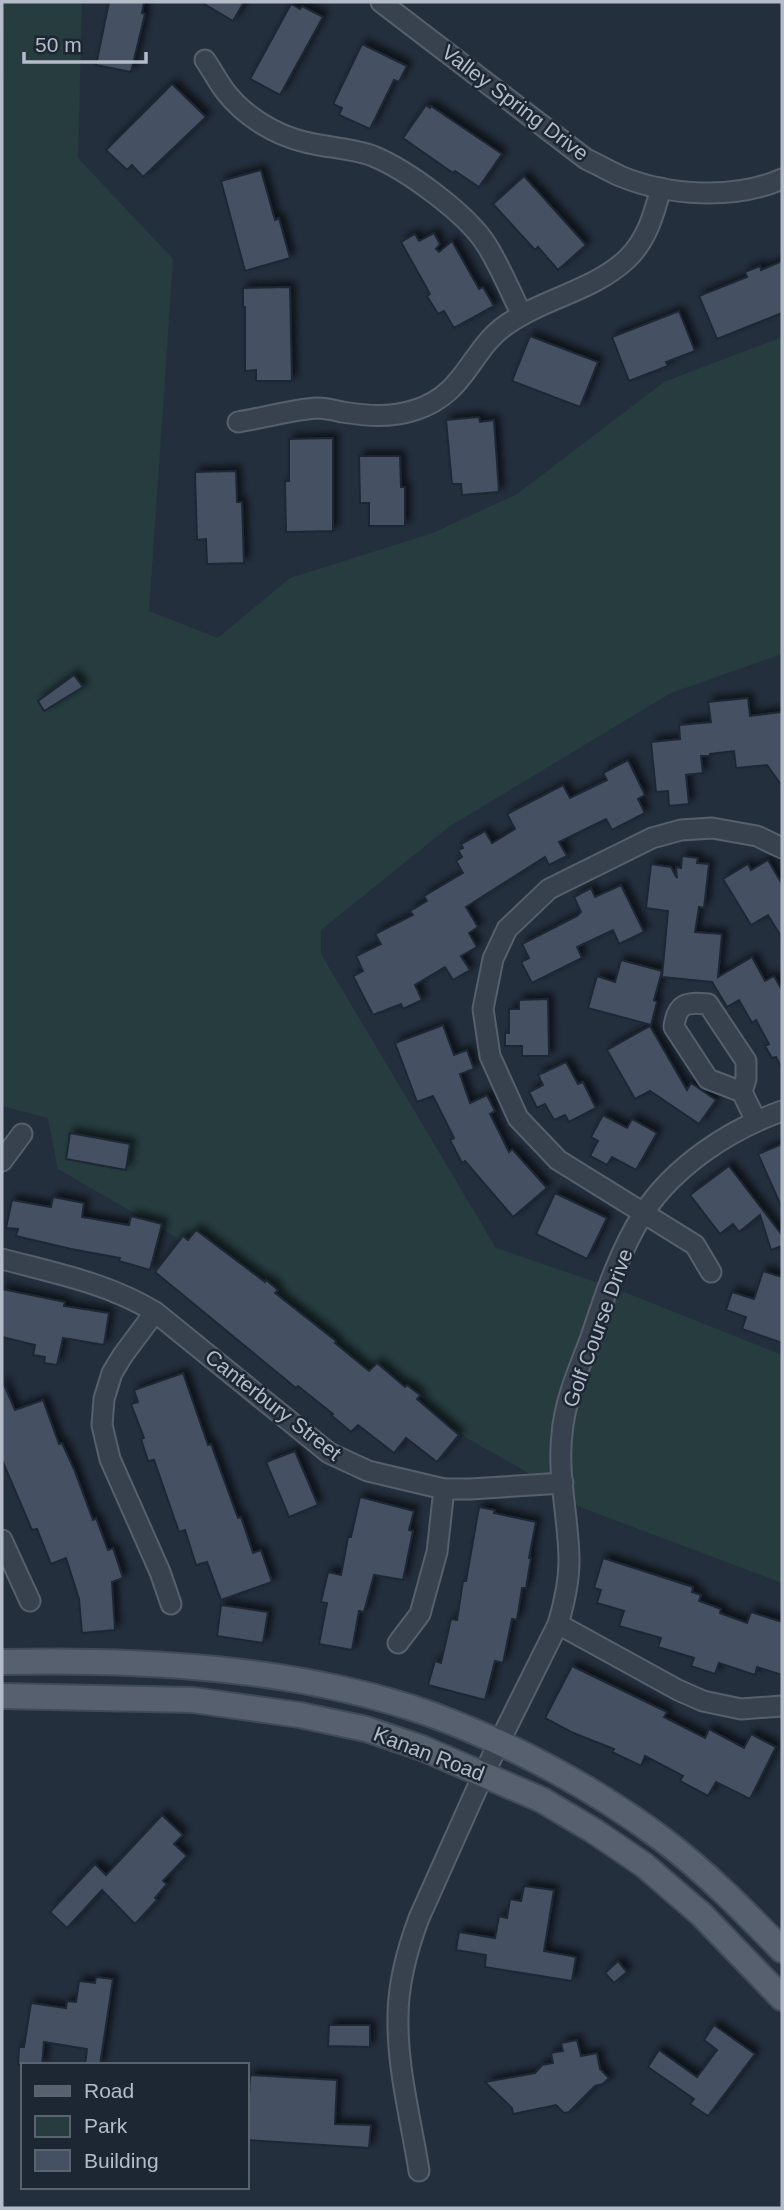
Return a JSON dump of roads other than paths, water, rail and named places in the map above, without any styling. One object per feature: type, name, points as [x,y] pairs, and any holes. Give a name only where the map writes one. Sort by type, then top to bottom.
[{"type":"main road","name":"Kanan Road","points":[[2,1662],[66,1661],[195,1668],[298,1681],[368,1696],[430,1714],[554,1770],[662,1838],[723,1889],[782,1950]]},
{"type":"main road","name":"Kanan Road","points":[[2,1696],[193,1700],[300,1715],[366,1730],[422,1748],[542,1800],[644,1865],[702,1915],[782,1998]]},
{"type":"street","name":"Valley Spring Drive","points":[[381,2],[586,159],[622,176],[661,188],[699,192],[735,191],[770,184],[782,178]]},
{"type":"street","points":[[205,60],[226,93],[251,117],[281,134],[306,142],[373,156],[449,204],[469,222],[485,243],[522,315]]},
{"type":"street","points":[[238,422],[317,408],[376,417],[398,415],[436,401],[467,373],[492,337],[522,315],[601,278],[628,258],[651,223],[661,188]]},
{"type":"street","points":[[711,1272],[695,1245],[558,1160],[518,1118],[490,1056],[483,1009],[493,959],[507,929],[550,889],[652,838],[681,830],[712,828],[757,836],[782,848]]},
{"type":"street","points":[[742,1092],[708,1079],[674,1027],[681,1006],[693,1002],[708,1004],[746,1061],[746,1079],[742,1092],[756,1121]]},
{"type":"street","name":"Golf Course Drive","points":[[419,2171],[398,2046],[402,1975],[419,1918],[483,1775],[558,1624],[565,1598],[569,1562],[562,1435],[570,1391],[613,1271],[643,1214],[669,1182],[695,1160],[756,1121],[782,1111]]},
{"type":"street","points":[[2,1161],[23,1134]]},
{"type":"street","name":"Canterbury Street","points":[[2,1259],[105,1286],[133,1298],[155,1312],[329,1453],[368,1471],[444,1489],[563,1483]]},
{"type":"street","points":[[155,1312],[112,1373],[104,1399],[102,1425],[110,1459],[160,1572],[171,1604]]},
{"type":"street","points":[[398,1643],[420,1614],[437,1552],[444,1489]]},
{"type":"street","points":[[2,1540],[30,1601]]},
{"type":"street","points":[[558,1624],[703,1701],[741,1709],[782,1706]]}]
